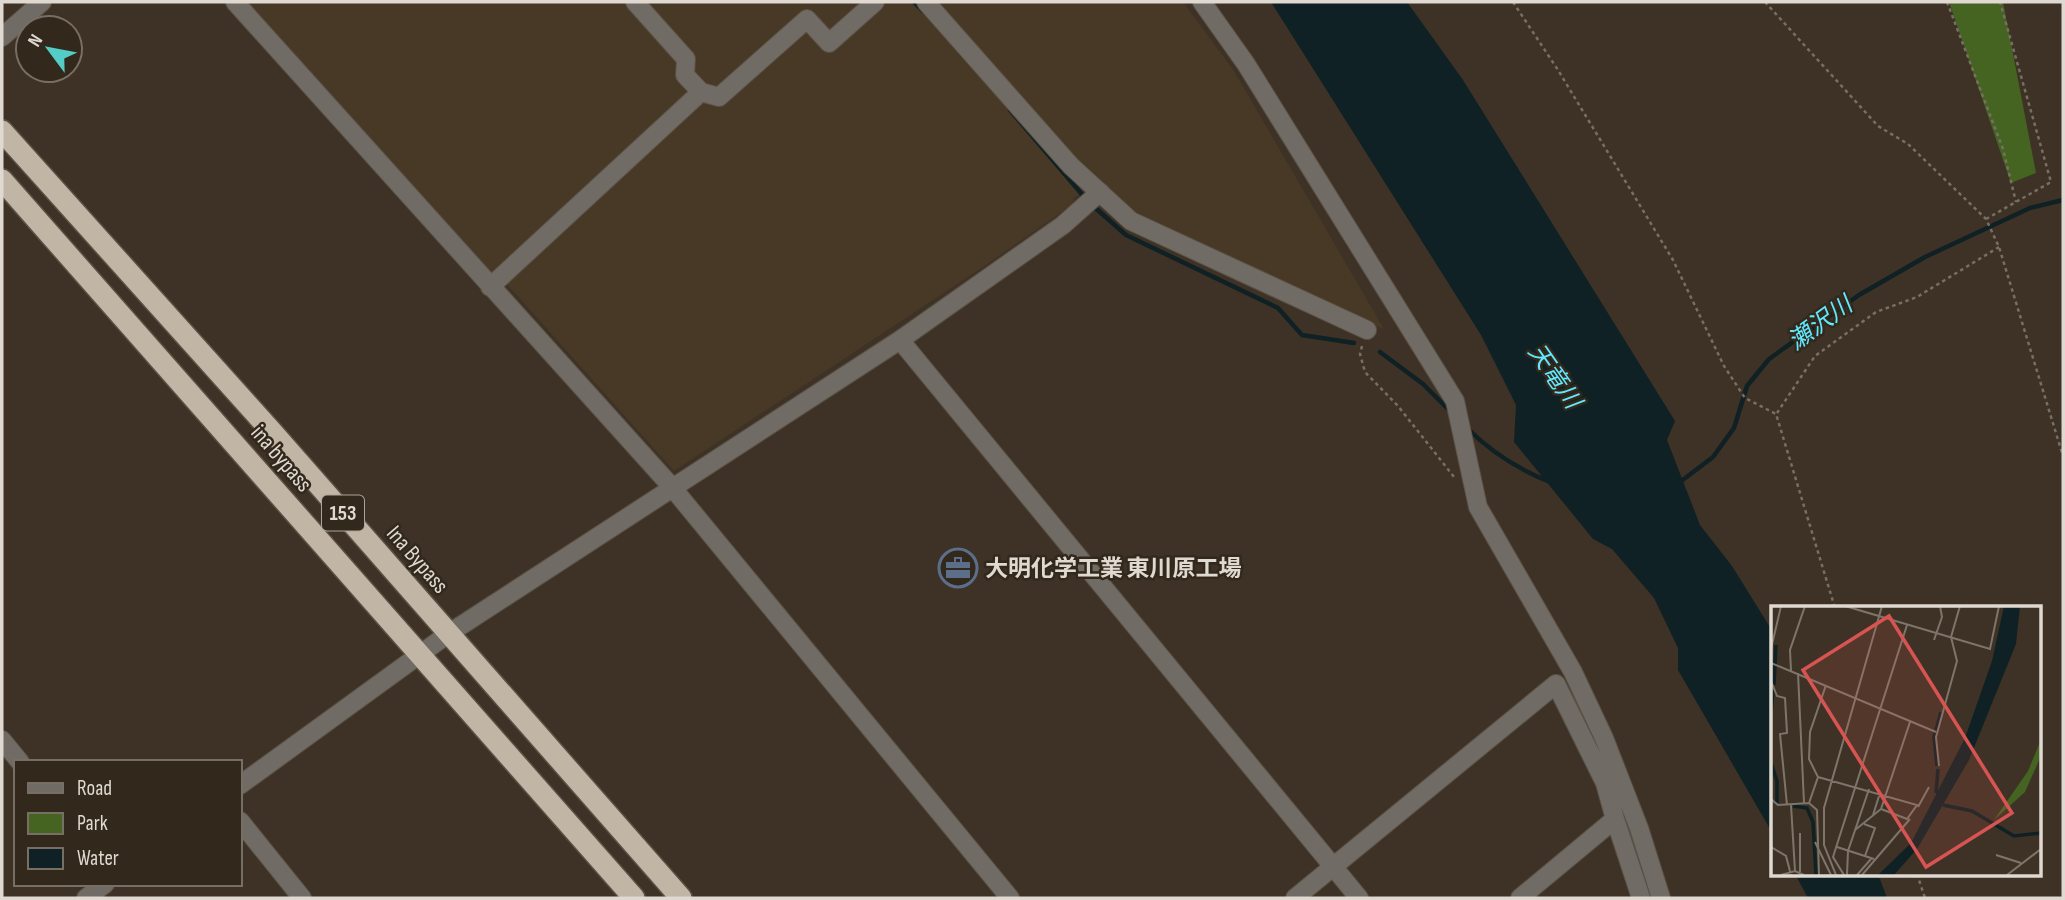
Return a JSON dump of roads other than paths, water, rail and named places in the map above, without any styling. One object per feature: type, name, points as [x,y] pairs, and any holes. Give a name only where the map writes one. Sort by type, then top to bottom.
[{"type":"highway","name":"Ina Bypass","points":[[2,131],[681,898]]},
{"type":"highway","name":"ina bypass","points":[[2,180],[634,898]]},
{"type":"street","points":[[2,37],[42,2]]},
{"type":"street","points":[[235,2],[671,486],[1010,898]]},
{"type":"street","points":[[635,2],[686,59],[685,75],[701,92],[719,97],[807,19],[830,43],[875,2]]},
{"type":"street","points":[[926,2],[1071,166],[1131,221],[1367,330]]},
{"type":"street","points":[[1202,2],[1246,64],[1457,405],[1478,507],[1573,672],[1604,738],[1639,828],[1661,898]]},
{"type":"street","points":[[490,287],[701,92]]},
{"type":"street","points":[[242,784],[418,654],[671,486],[900,340],[1081,209],[1099,193]]},
{"type":"street","points":[[900,340],[1359,898]]},
{"type":"street","points":[[1295,898],[1556,684],[1605,783],[1641,898]]},
{"type":"street","points":[[2,740],[18,760]]},
{"type":"street","points":[[1520,898],[1615,819]]},
{"type":"street","points":[[242,823],[302,898]]},
{"type":"street","points":[[86,898],[102,886]]},
{"type":"water","name":"天竜川","points":[[1271,2],[1407,2],[1463,80],[1675,421],[1667,440],[1700,525],[1732,566],[1771,629],[1771,831],[1678,670],[1678,648],[1654,598],[1612,549],[1593,539],[1514,442],[1516,405],[1481,335]]},
{"type":"water","points":[[1796,876],[1879,876],[1887,898],[1808,898]]},
{"type":"waterway","points":[[914,2],[923,11]]},
{"type":"waterway","points":[[1010,110],[1086,199]]},
{"type":"waterway","name":"瀬沢川","points":[[1680,482],[1713,457],[1734,428],[1747,386],[1769,359],[1859,295],[1925,257],[2030,208],[2063,200]]},
{"type":"waterway","points":[[1092,205],[1126,235],[1278,308],[1302,335],[1354,343]]},
{"type":"waterway","points":[[1380,352],[1423,384],[1451,412]]},
{"type":"waterway","points":[[1467,428],[1506,459],[1550,482]]},
{"type":"place","name":"大明化学工業 東川原工場","points":[[958,568]]}]
